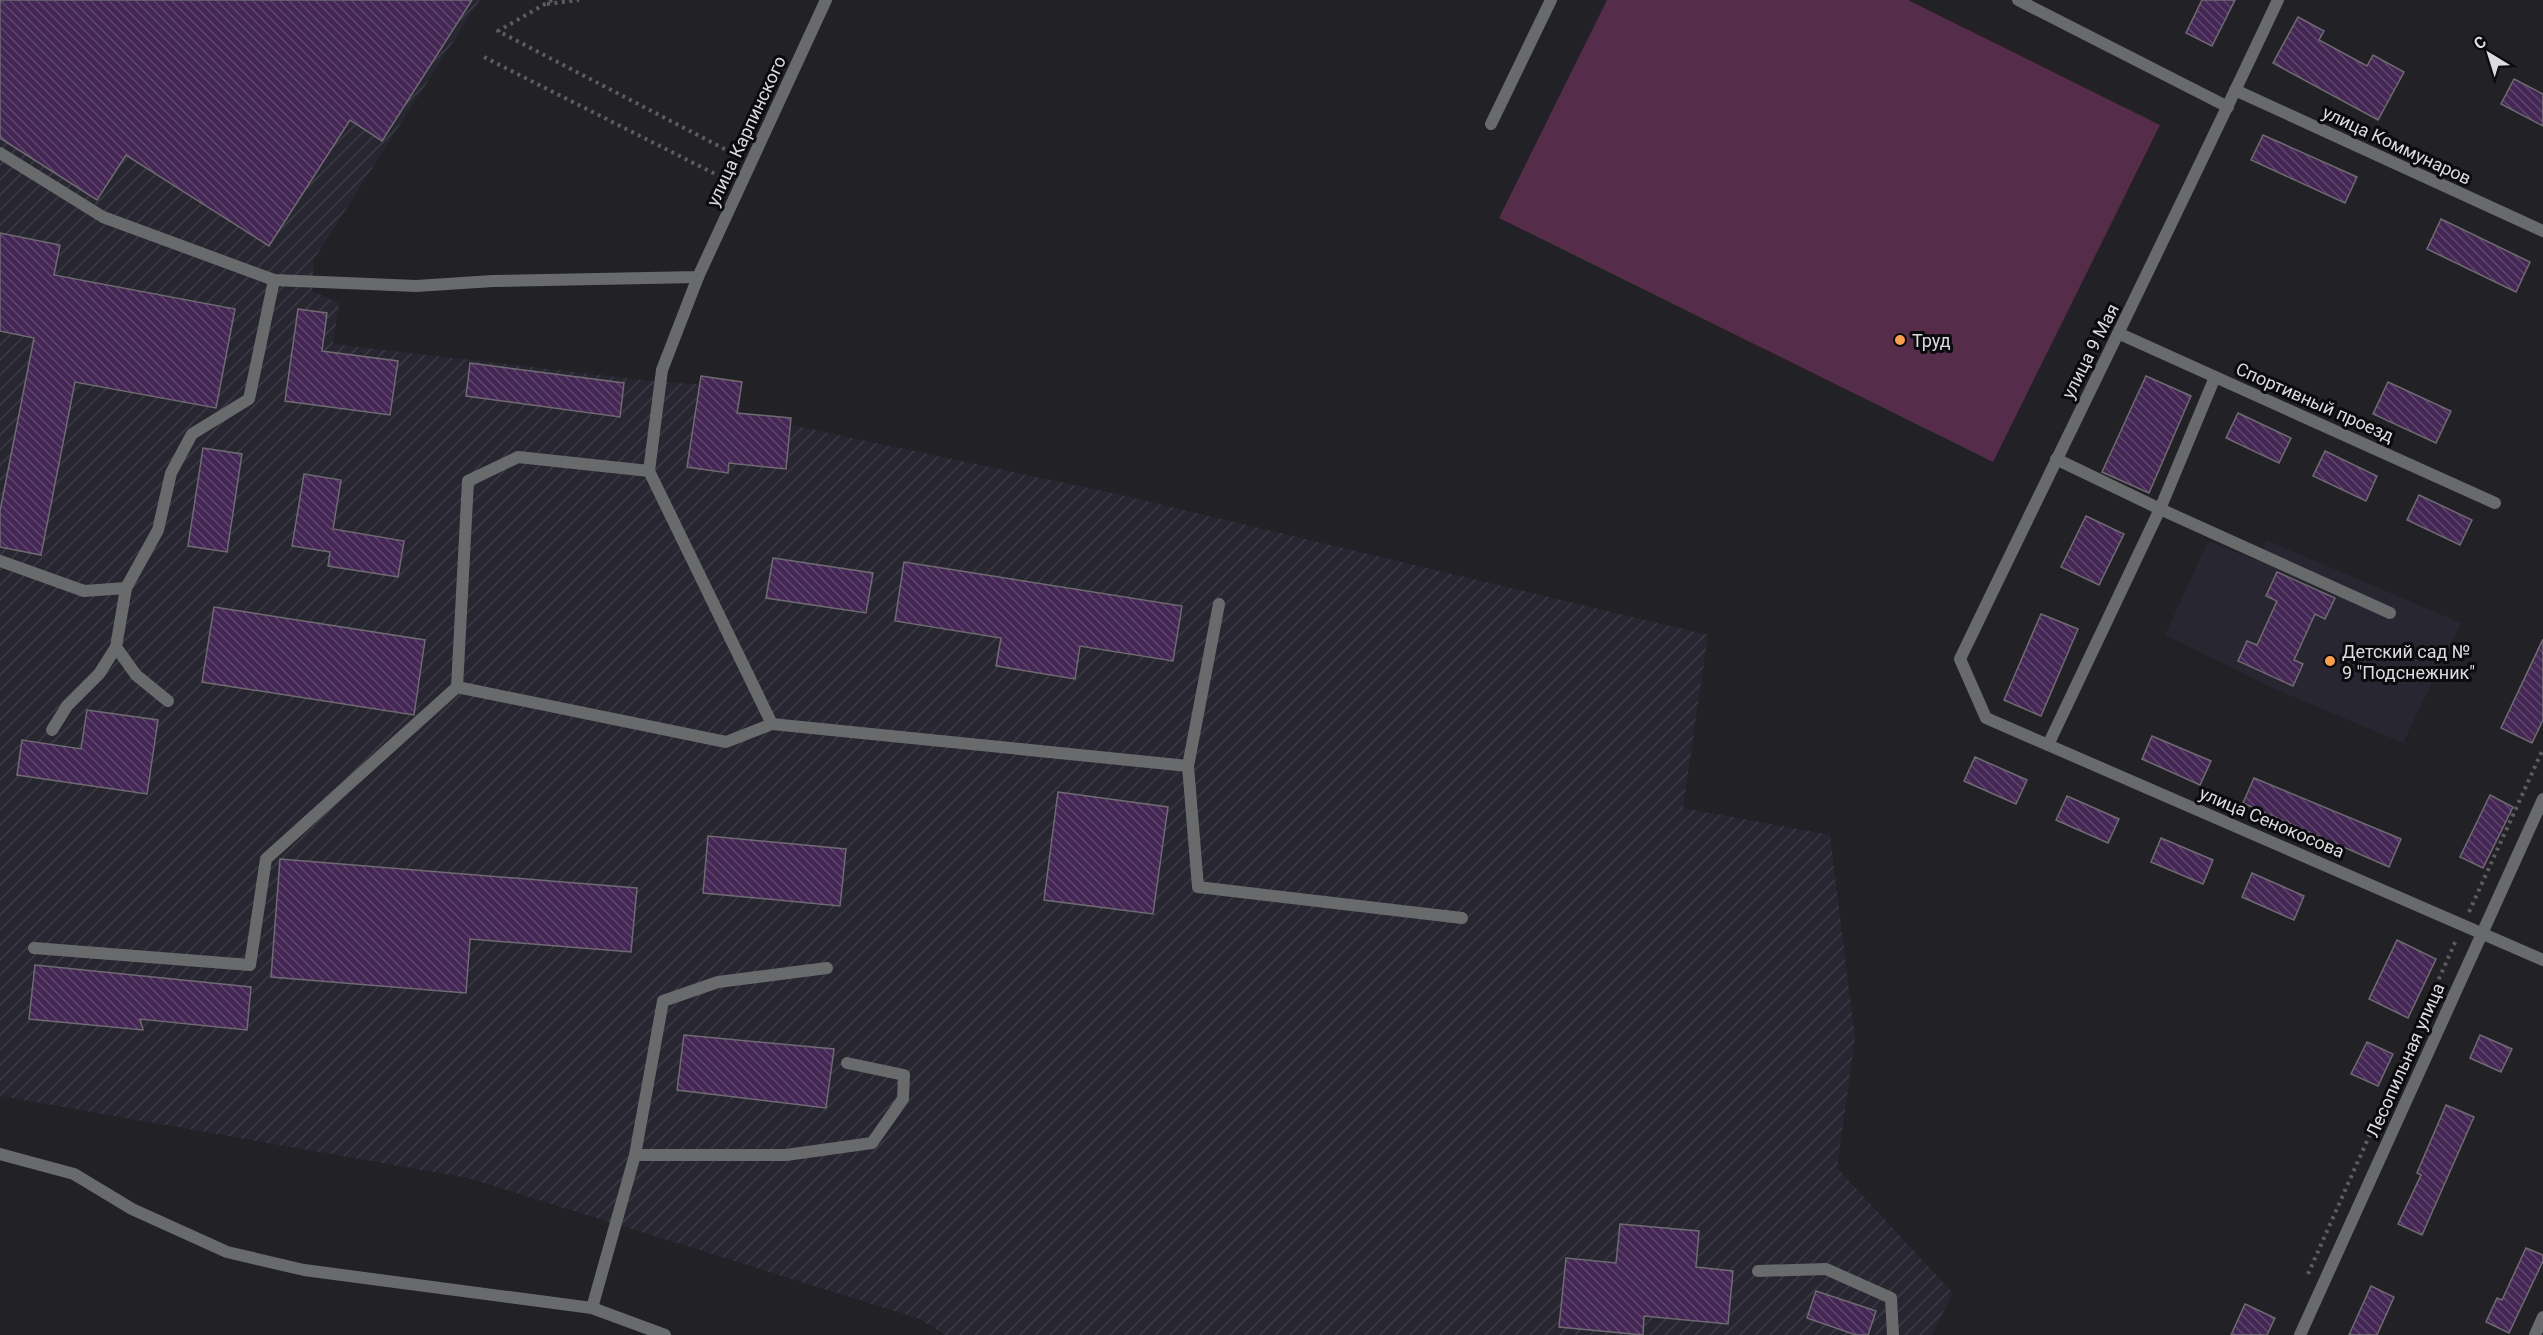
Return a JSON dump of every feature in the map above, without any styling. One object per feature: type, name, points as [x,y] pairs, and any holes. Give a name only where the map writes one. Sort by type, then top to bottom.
[{"type":"street","name":"улица Карпинского","points":[[649,471],[662,370],[698,277],[826,0]]},
{"type":"street","points":[[1491,124],[1551,0]]},
{"type":"street","points":[[2018,0],[2228,107]]},
{"type":"street","name":"улица 9 Мая","points":[[1986,718],[1960,659],[2056,459],[2120,333],[2278,0]]},
{"type":"street","name":"улица Коммунаров","points":[[2235,90],[2543,231]]},
{"type":"street","points":[[0,153],[103,217],[274,280],[343,285],[416,286],[493,281],[698,277]]},
{"type":"street","points":[[52,730],[67,706],[99,674],[116,647],[126,588],[158,530],[171,473],[192,434],[249,399],[274,280]]},
{"type":"street","name":"Спортивный проезд","points":[[2120,333],[2495,503]]},
{"type":"street","points":[[2048,745],[2160,509],[2215,376]]},
{"type":"street","points":[[34,948],[250,965],[266,859],[457,687],[468,482],[518,458],[649,471],[772,724]]},
{"type":"street","points":[[2056,459],[2160,509],[2390,613]]},
{"type":"street","points":[[0,561],[84,591],[126,588]]},
{"type":"street","points":[[1219,604],[1188,766],[1198,887],[1462,918]]},
{"type":"street","points":[[116,647],[136,675],[168,701]]},
{"type":"street","points":[[457,687],[726,742],[772,724],[1188,766]]},
{"type":"street","name":"улица Сенокосова","points":[[1986,718],[2543,960]]},
{"type":"street","name":"Лесопильная улица","points":[[2300,1335],[2543,799]]},
{"type":"street","points":[[592,1308],[635,1155],[663,1001],[718,982],[827,968]]},
{"type":"street","points":[[635,1155],[786,1155],[872,1143],[903,1099],[904,1075],[848,1063]]},
{"type":"street","points":[[0,1154],[74,1174],[132,1209],[227,1252],[304,1270],[592,1308],[665,1335]]},
{"type":"street","points":[[1758,1272],[1826,1269],[1892,1298],[1893,1335]]},
{"type":"street","points":[[2535,1335],[2543,1317]]},
{"type":"path","points":[[552,0],[498,31],[751,163]]},
{"type":"path","points":[[543,5],[579,0]]},
{"type":"path","points":[[484,57],[740,186]]},
{"type":"path","points":[[2305,1281],[2543,749]]},
{"type":"shaded area","points":[[0,0],[480,0],[314,259],[312,291],[339,303],[333,344],[660,382],[741,387],[740,414],[1117,494],[1708,635],[1683,808],[1830,835],[1855,1038],[1837,1168],[1953,1293],[1932,1335],[945,1335],[920,1319],[468,1178],[0,1096]]},
{"type":"shaded area","name":"Труд","points":[[1607,0],[1908,0],[2160,125],[1993,462],[1499,218]]},
{"type":"shaded area","name":"Детский сад № 9 \"Подснежник\"","points":[[2266,540],[2461,623],[2403,743],[2270,687],[2165,635],[2208,541],[2259,561]]},
{"type":"building","points":[[0,0],[472,0],[382,141],[350,120],[269,246],[126,155],[97,200],[0,138]]},
{"type":"building","points":[[2202,0],[2235,0],[2212,46],[2186,33]]},
{"type":"building","points":[[2298,17],[2324,31],[2319,40],[2367,66],[2373,55],[2404,72],[2378,120],[2273,63]]},
{"type":"building","points":[[2514,79],[2543,94],[2543,126],[2501,104]]},
{"type":"building","points":[[2263,135],[2357,177],[2345,203],[2251,160]]},
{"type":"building","points":[[2441,219],[2530,262],[2516,292],[2427,249]]},
{"type":"building","points":[[0,233],[60,245],[54,275],[235,309],[216,408],[75,382],[41,555],[0,547],[0,511],[34,338],[0,331]]},
{"type":"building","points":[[298,309],[327,313],[322,351],[398,361],[390,415],[285,401]]},
{"type":"building","points":[[470,363],[624,383],[620,417],[466,396]]},
{"type":"building","points":[[701,376],[742,382],[737,413],[791,418],[786,469],[729,463],[728,473],[687,467]]},
{"type":"building","points":[[2146,376],[2191,396],[2149,493],[2102,472]]},
{"type":"building","points":[[2388,382],[2451,411],[2436,443],[2373,414]]},
{"type":"building","points":[[2238,413],[2291,438],[2279,463],[2226,438]]},
{"type":"building","points":[[203,448],[242,454],[227,552],[188,546]]},
{"type":"building","points":[[2325,451],[2377,476],[2366,501],[2313,476]]},
{"type":"building","points":[[304,474],[341,480],[333,529],[404,541],[398,577],[328,566],[330,552],[292,546]]},
{"type":"building","points":[[2419,495],[2472,520],[2460,545],[2407,520]]},
{"type":"building","points":[[2086,516],[2124,534],[2099,585],[2061,567]]},
{"type":"building","points":[[773,558],[873,573],[866,613],[766,598]]},
{"type":"building","points":[[904,562],[1182,606],[1173,661],[1080,646],[1075,679],[996,666],[1001,638],[895,621]]},
{"type":"building","points":[[2277,572],[2335,598],[2325,619],[2315,614],[2294,660],[2303,664],[2293,686],[2238,661],[2247,641],[2257,645],[2277,601],[2266,596]]},
{"type":"building","points":[[214,607],[425,640],[414,715],[202,682]]},
{"type":"building","points":[[2041,614],[2078,629],[2041,716],[2004,700]]},
{"type":"building","points":[[2543,639],[2543,720],[2532,743],[2501,728]]},
{"type":"building","points":[[87,710],[158,720],[147,794],[17,775],[22,740],[81,749]]},
{"type":"building","points":[[2152,736],[2211,761],[2200,785],[2142,759]]},
{"type":"building","points":[[1975,757],[2027,780],[2016,804],[1964,781]]},
{"type":"building","points":[[2254,778],[2401,839],[2389,867],[2243,803]]},
{"type":"building","points":[[1058,792],[1168,807],[1153,914],[1044,900]]},
{"type":"building","points":[[2490,795],[2513,807],[2483,868],[2460,857]]},
{"type":"building","points":[[2067,796],[2119,819],[2108,843],[2056,820]]},
{"type":"building","points":[[708,836],[846,849],[840,906],[703,893]]},
{"type":"building","points":[[2161,838],[2213,860],[2203,884],[2151,862]]},
{"type":"building","points":[[280,859],[637,888],[631,952],[470,939],[466,993],[271,977]]},
{"type":"building","points":[[2252,873],[2304,896],[2294,920],[2242,897]]},
{"type":"building","points":[[2397,940],[2436,959],[2408,1018],[2369,999]]},
{"type":"building","points":[[35,965],[251,987],[247,1030],[140,1019],[143,1030],[29,1019]]},
{"type":"building","points":[[684,1035],[834,1049],[826,1108],[677,1090]]},
{"type":"building","points":[[2480,1035],[2512,1049],[2501,1072],[2470,1058]]},
{"type":"building","points":[[2367,1042],[2393,1054],[2378,1086],[2351,1074]]},
{"type":"building","points":[[2446,1105],[2474,1117],[2422,1235],[2398,1224],[2421,1175],[2417,1173]]},
{"type":"building","points":[[1620,1224],[1699,1231],[1696,1267],[1733,1271],[1728,1324],[1644,1316],[1643,1335],[1559,1327],[1566,1258],[1616,1263]]},
{"type":"building","points":[[2526,1248],[2543,1255],[2543,1261],[2509,1333],[2486,1322],[2497,1298],[2502,1300]]},
{"type":"building","points":[[2371,1286],[2394,1297],[2377,1335],[2349,1335]]},
{"type":"building","points":[[1816,1291],[1876,1311],[1868,1335],[1856,1335],[1807,1318]]},
{"type":"building","points":[[2245,1304],[2275,1318],[2267,1335],[2231,1335]]},
{"type":"place","name":"Труд","points":[[1900,340]]},
{"type":"place","name":"Детский сад № 9 \"Подснежник\"","points":[[2330,661]]}]
